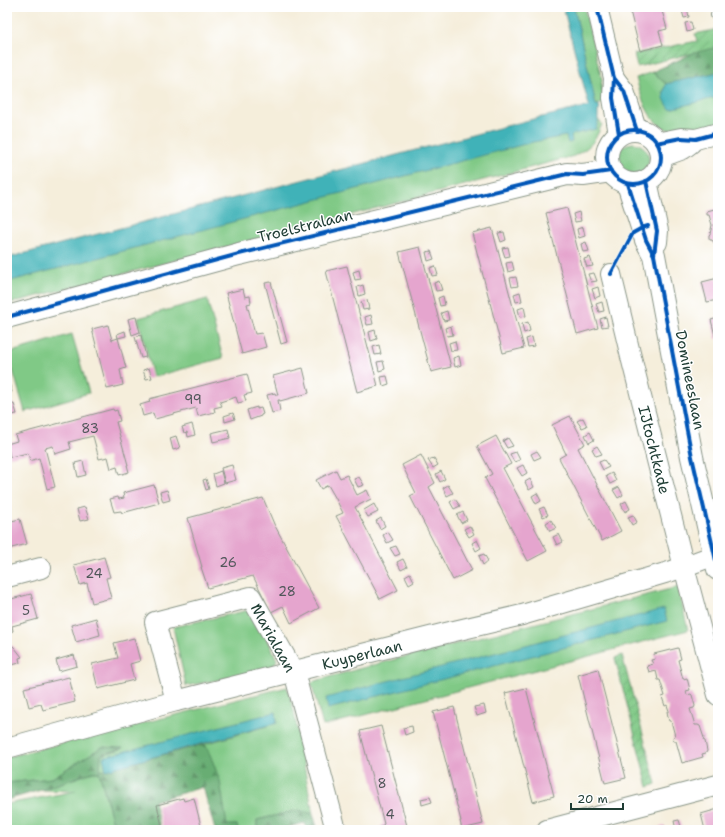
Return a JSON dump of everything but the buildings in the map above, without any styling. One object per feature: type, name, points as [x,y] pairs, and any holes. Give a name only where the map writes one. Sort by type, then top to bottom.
[{"type":"street","points":[[597,7],[614,78],[612,98],[628,133]]},
{"type":"street","points":[[628,133],[645,133],[651,137],[658,150],[659,167],[654,175],[637,182],[622,182],[616,177],[609,164],[608,148],[613,140],[628,133]]},
{"type":"street","points":[[658,150],[683,148],[696,139],[718,133]]},
{"type":"street","name":"Troelstralaan","points":[[7,317],[240,254],[567,174],[583,175],[609,164]]},
{"type":"street","name":"Domineeslaan","points":[[637,182],[657,231],[654,255],[692,457],[717,560]]},
{"type":"street","name":"IJtochtkade","points":[[611,274],[684,567],[718,694]]},
{"type":"street","name":"Kuyperlaan","points":[[7,748],[176,702],[522,615],[684,567],[717,560]]},
{"type":"street","points":[[7,577],[41,568]]},
{"type":"street","name":"Marialaan","points":[[176,702],[155,622],[251,597],[294,672],[336,830]]},
{"type":"street","points":[[547,830],[718,785]]},
{"type":"green space","points":[[574,7],[584,7],[602,80],[601,86],[605,102],[596,105]]},
{"type":"green space","points":[[718,29],[718,47],[637,67],[634,54],[697,41],[695,34]]},
{"type":"green space","points":[[718,42],[718,72],[666,84],[652,72]]},
{"type":"green space","points":[[652,72],[666,84],[663,93],[665,100],[718,95],[718,123],[686,131],[667,129],[659,125],[648,112],[636,78]]},
{"type":"green space","points":[[589,109],[602,124],[592,143],[574,156],[7,304],[7,279]]},
{"type":"green space","points":[[630,143],[636,143],[646,150],[649,159],[648,165],[642,172],[636,175],[630,175],[620,168],[617,162],[617,156],[624,146]]},
{"type":"green space","points":[[207,299],[223,358],[153,377],[138,318]]},
{"type":"green space","points":[[72,334],[89,393],[25,412],[8,353]]},
{"type":"green space","points":[[678,587],[688,630],[323,726],[311,682]]},
{"type":"green space","points":[[254,609],[277,660],[270,670],[186,686],[173,627]]},
{"type":"green space","points":[[622,655],[656,784],[648,787],[615,658]]},
{"type":"green space","points":[[287,687],[294,711],[313,814],[299,810],[257,820],[257,830],[238,830],[237,825],[227,826],[205,744],[277,723],[276,712],[99,772],[101,755],[121,749],[102,747],[52,778],[7,783],[7,757]]},
{"type":"green space","points":[[205,744],[220,781],[227,825],[237,825],[238,830],[215,830],[203,787],[154,801],[161,830],[115,830],[99,772],[93,772],[7,800],[7,783],[52,778],[102,747],[123,748],[101,755],[100,771]]},
{"type":"green space","points":[[93,772],[99,772],[115,830],[91,830],[89,825],[90,830],[7,830],[7,804],[76,791],[41,790]]},
{"type":"green space","points":[[299,810],[313,814],[318,830],[307,830],[305,823],[277,830],[257,830],[257,820]]},
{"type":"water","points":[[563,7],[574,7],[596,105],[599,105],[600,110],[598,111],[598,122],[596,129],[571,135],[572,142],[568,143],[566,136],[533,142],[7,282],[7,258],[529,120],[589,106]]},
{"type":"water","points":[[718,72],[718,97],[670,109],[664,97],[666,84]]},
{"type":"water","points":[[664,609],[667,621],[328,709],[326,698]]},
{"type":"water","points":[[276,712],[277,723],[106,770],[103,757]]},
{"type":"cycle path","points":[[597,7],[614,78],[613,98],[619,134]]},
{"type":"cycle path","points":[[614,78],[624,91],[637,131]]},
{"type":"cycle path","points":[[634,130],[644,132],[653,138],[659,147],[661,157],[659,167],[653,176],[644,182],[634,184],[624,182],[615,176],[609,167],[607,157],[609,147],[615,138],[624,132],[634,130]]},
{"type":"cycle path","points":[[656,143],[681,138],[696,139],[718,133]]},
{"type":"cycle path","points":[[7,317],[239,254],[567,174],[583,175],[611,171]]},
{"type":"cycle path","points":[[646,181],[657,231],[654,255]]},
{"type":"cycle path","points":[[628,184],[646,240],[654,255],[692,457],[718,569]]},
{"type":"cycle path","points":[[611,274],[633,233],[648,226]]}]
